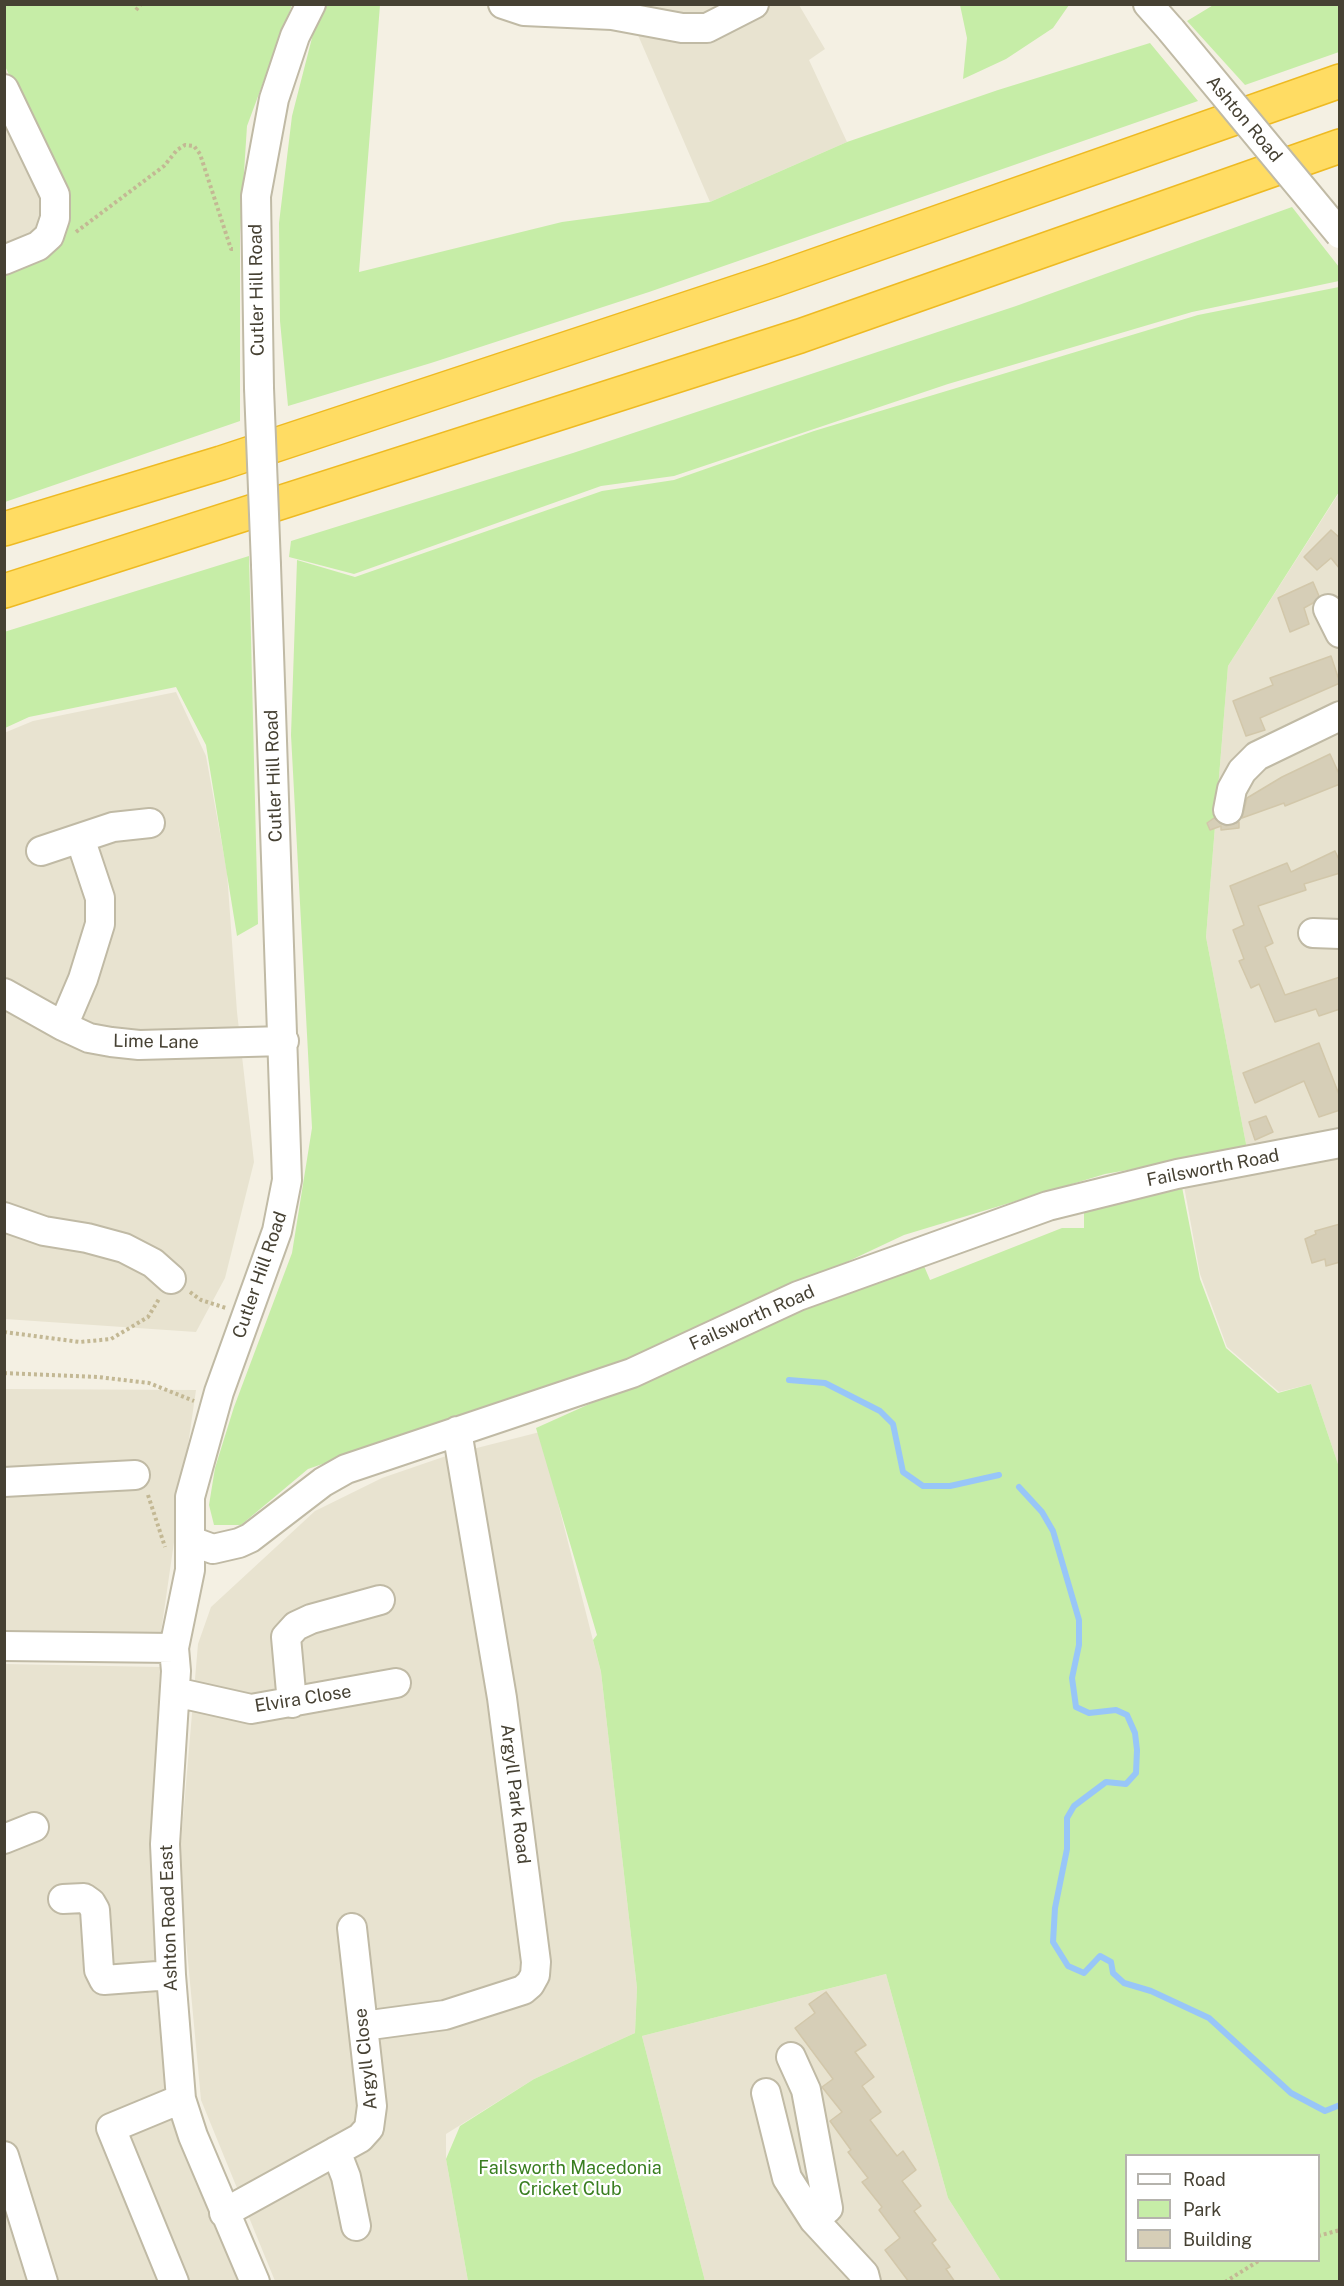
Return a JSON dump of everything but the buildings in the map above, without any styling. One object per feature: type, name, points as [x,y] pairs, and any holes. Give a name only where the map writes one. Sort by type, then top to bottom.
[{"type":"highway","points":[[4,529],[221,463],[774,280],[1340,81]]},
{"type":"highway","points":[[4,591],[800,336],[1340,146]]},
{"type":"street","name":"Cutler Hill Road","points":[[179,1548],[214,1409],[277,1231],[287,1180],[284,1041],[259,388],[255,252],[256,196],[272,109],[295,36],[311,4]]},
{"type":"street","points":[[503,4],[524,11],[612,15],[690,28],[707,28],[754,4]]},
{"type":"street","name":"Ashton Road","points":[[1148,4],[1340,234]]},
{"type":"street","points":[[4,89],[55,195],[55,218],[50,236],[38,246],[4,260]]},
{"type":"street","points":[[1228,810],[1232,789],[1242,771],[1257,756],[1284,741],[1338,717]]},
{"type":"street","points":[[41,851],[113,827],[150,823]]},
{"type":"street","points":[[63,1026],[83,979],[100,924],[100,898],[80,838]]},
{"type":"street","name":"Lime Lane","points":[[4,993],[89,1038],[139,1045],[284,1041]]},
{"type":"street","name":"Failsworth Road","points":[[179,1548],[213,1549],[239,1544],[323,1482],[346,1469],[632,1373],[798,1296],[1048,1206],[1177,1174],[1340,1143]]},
{"type":"street","points":[[4,1217],[44,1231],[124,1248],[153,1263],[171,1279]]},
{"type":"street","name":"Argyll Park Road","points":[[363,2026],[445,2015],[523,1990],[535,1975],[537,1962],[502,1698],[457,1431]]},
{"type":"street","points":[[4,1482],[135,1475]]},
{"type":"street","name":"Ashton Road East","points":[[179,1548],[189,1570],[174,1648],[175,1692],[165,1844],[171,1974],[181,2099],[193,2136],[224,2213],[255,2282]]},
{"type":"street","points":[[292,1703],[286,1637],[296,1626],[311,1620],[380,1600]]},
{"type":"street","points":[[4,1646],[174,1648]]},
{"type":"street","name":"Elvira Close","points":[[175,1692],[251,1709],[396,1683]]},
{"type":"street","points":[[4,1839],[34,1827]]},
{"type":"street","points":[[63,1899],[84,1898],[95,1910],[99,1970],[104,1980],[171,1974]]},
{"type":"street","name":"Argyll Close","points":[[224,2213],[360,2138],[369,2128],[372,2119],[352,1928]]},
{"type":"street","points":[[791,2057],[806,2090],[828,2208],[814,2220]]},
{"type":"street","points":[[766,2093],[787,2178],[814,2220],[864,2274],[866,2282]]},
{"type":"street","points":[[174,2282],[111,2128],[181,2099]]},
{"type":"street","points":[[336,2151],[346,2177],[356,2226]]},
{"type":"street","points":[[4,2156],[14,2222],[44,2282]]},
{"type":"path","points":[[136,10],[141,4]]},
{"type":"path","points":[[50,236],[63,238],[83,228],[164,166],[184,145],[194,146],[200,154],[231,249],[255,252]]},
{"type":"path","points":[[4,1332],[80,1342],[111,1339],[148,1317],[171,1279],[201,1300],[247,1314]]},
{"type":"path","points":[[4,1373],[98,1377],[149,1383],[214,1409]]},
{"type":"path","points":[[135,1475],[146,1489],[179,1548]]},
{"type":"path","points":[[1320,2235],[1340,2230]]},
{"type":"path","points":[[1226,2282],[1257,2262]]},
{"type":"shaded area","points":[[625,5],[799,5],[825,49],[809,60],[847,142],[710,202]]},
{"type":"shaded area","points":[[4,66],[62,192],[64,224],[4,272]]},
{"type":"shaded area","points":[[1339,493],[1339,1128],[1247,1149],[1206,937],[1228,666]]},
{"type":"shaded area","points":[[176,692],[206,756],[227,872],[237,1012],[254,1162],[225,1278],[196,1332],[5,1319],[4,733],[33,721]]},
{"type":"shaded area","points":[[1339,1159],[1339,1467],[1311,1384],[1279,1392],[1227,1347],[1200,1274],[1184,1186]]},
{"type":"shaded area","points":[[5,1389],[196,1390],[160,1639],[5,1633]]},
{"type":"shaded area","points":[[540,1432],[601,1672],[637,1988],[635,2033],[534,2079],[446,2134],[446,2159],[468,2281],[275,2281],[201,2100],[179,1865],[198,1644],[211,1607],[315,1511],[382,1478],[449,1455]]},
{"type":"shaded area","points":[[5,1664],[160,1667],[154,1861],[173,2110],[245,2281],[5,2282]]},
{"type":"shaded area","points":[[886,1974],[948,2198],[1001,2281],[705,2281],[642,2036]]},
{"type":"green space","points":[[960,4],[1069,5],[1053,28],[1006,59],[963,79],[967,38]]},
{"type":"green space","points":[[1215,4],[1339,5],[1339,52],[1245,85],[1187,21]]},
{"type":"green space","points":[[4,5],[292,5],[247,126],[240,234],[240,421],[5,502],[5,272],[48,252],[62,192],[5,66]]},
{"type":"green space","points":[[325,5],[380,5],[359,272],[562,222],[710,202],[847,142],[998,90],[1150,43],[1198,101],[649,292],[431,363],[288,406],[280,321],[279,223],[292,116],[313,34]]},
{"type":"green space","points":[[1292,207],[1339,267],[1339,281],[1192,312],[948,384],[674,476],[601,486],[354,574],[289,557],[291,541],[573,453],[1016,306]]},
{"type":"green space","points":[[1339,287],[1339,492],[1228,666],[1206,937],[1247,1149],[1105,1174],[904,1235],[681,1340],[308,1469],[241,1525],[214,1525],[209,1505],[215,1468],[234,1407],[292,1253],[312,1128],[291,735],[297,560],[355,577],[602,491],[674,480],[814,431],[1198,315]]},
{"type":"green space","points":[[249,556],[258,924],[237,936],[206,745],[176,687],[29,717],[5,728],[4,632]]},
{"type":"green space","name":"Failsworth Macedonia Cricket Club","points":[[1182,1187],[1200,1279],[1226,1348],[1278,1393],[1311,1384],[1339,1467],[1339,2281],[1001,2281],[948,2198],[886,1974],[642,2036],[705,2281],[468,2281],[446,2159],[460,2126],[534,2079],[635,2033],[637,1988],[601,1672],[593,1640],[597,1635],[536,1428],[783,1317],[924,1266],[930,1280],[1062,1228],[1084,1228],[1084,1208]]},
{"type":"waterway","points":[[789,1380],[825,1383],[880,1411],[893,1424],[903,1472],[923,1486],[950,1486],[999,1475]]},
{"type":"waterway","points":[[1019,1487],[1042,1512],[1053,1531],[1079,1620],[1079,1645],[1072,1678],[1076,1707],[1089,1713],[1116,1710],[1127,1715],[1135,1733],[1137,1750],[1136,1773],[1126,1784],[1106,1782],[1074,1806],[1067,1818],[1067,1849],[1055,1908],[1053,1942],[1068,1966],[1084,1973],[1100,1956],[1111,1962],[1113,1973],[1124,1983],[1151,1991],[1209,2018],[1291,2093],[1325,2111],[1340,2105]]}]
